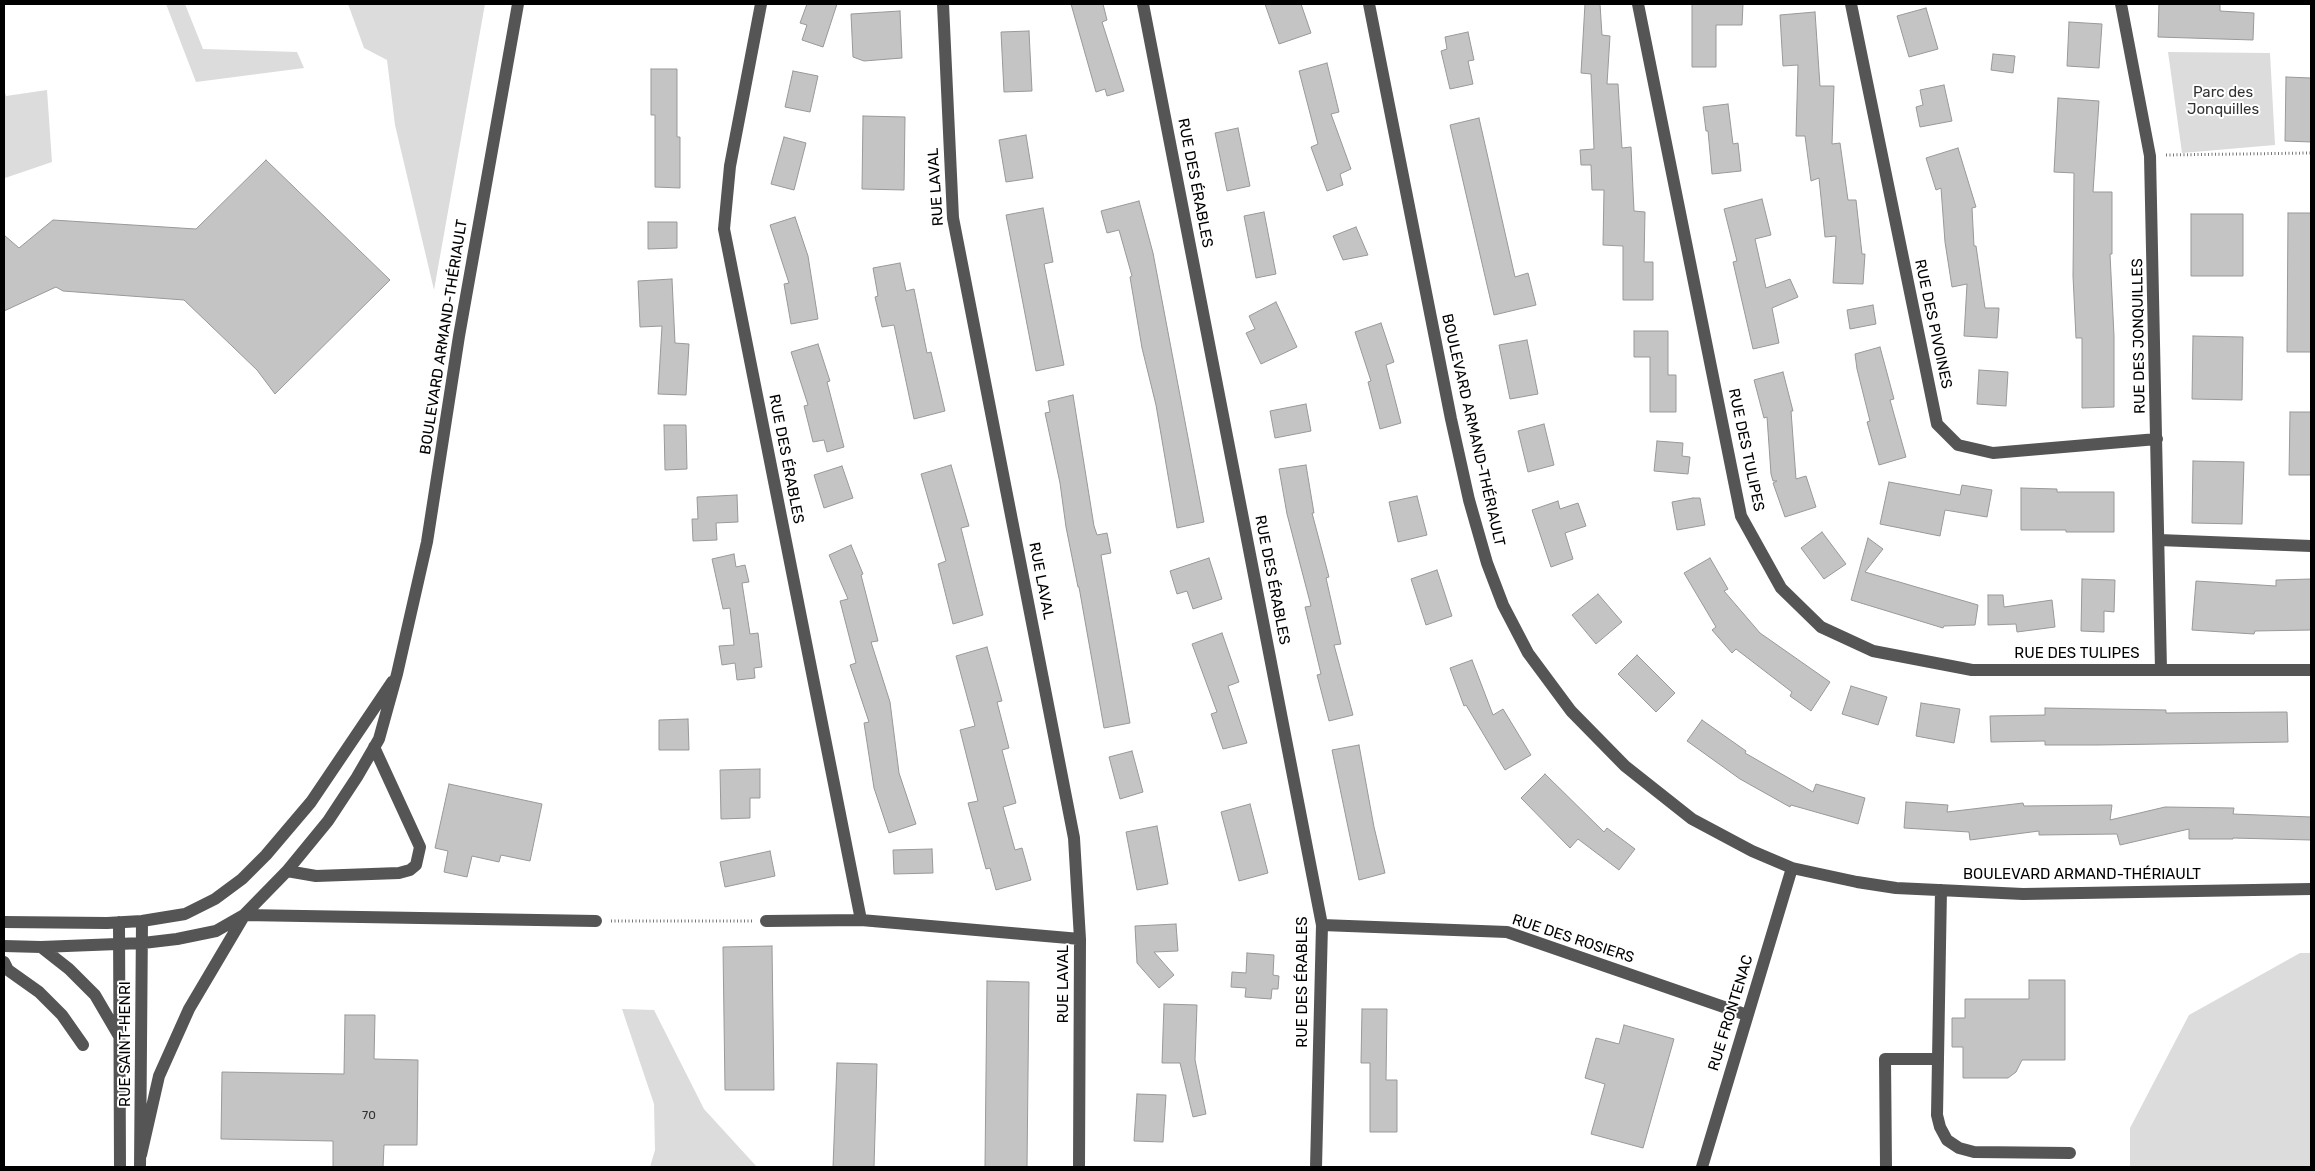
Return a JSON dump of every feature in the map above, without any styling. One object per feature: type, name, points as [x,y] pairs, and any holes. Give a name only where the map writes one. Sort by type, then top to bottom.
[{"type":"street","name":"BOULEVARD ARMAND-THÉRIAULT","points":[[4,946],[119,945],[178,939],[216,931],[244,915],[287,871],[328,820],[379,739],[397,674],[427,542],[459,336],[518,4]]},
{"type":"street","name":"RUE DES ÉRABLES","points":[[761,4],[730,166],[724,229],[861,920]]},
{"type":"street","name":"RUE LAVAL","points":[[943,4],[953,218],[1074,838],[1080,939],[1079,1167]]},
{"type":"street","name":"RUE DES ÉRABLES","points":[[1143,4],[1322,925],[1316,1167]]},
{"type":"street","name":"BOULEVARD ARMAND-THÉRIAULT","points":[[1369,4],[1451,419],[1469,500],[1487,563],[1503,605],[1528,653],[1556,692],[1595,738],[1625,766],[1692,819],[1752,851],[1792,868],[1857,882],[1896,888],[2023,894],[2311,889]]},
{"type":"street","name":"RUE DES TULIPES","points":[[1638,4],[1742,516],[1781,588],[1822,627],[1873,651],[1972,670],[2311,670]]},
{"type":"street","name":"RUE DES PIVOINES","points":[[1851,4],[1937,424],[1958,445],[1993,453],[2157,439]]},
{"type":"street","name":"RUE DES JONQUILLES","points":[[2120,4],[2150,156],[2161,670]]},
{"type":"street","points":[[2159,540],[2311,546]]},
{"type":"street","name":"BOULEVARD ARMAND-THÉRIAULT","points":[[4,922],[142,921],[185,914],[215,899],[242,879],[266,855],[311,802],[397,674]]},
{"type":"street","points":[[287,871],[316,876],[399,872],[410,870],[416,865],[420,847],[374,747]]},
{"type":"street","name":"RUE FRONTENAC","points":[[1702,1167],[1792,868]]},
{"type":"street","points":[[1942,890],[1937,1114],[1940,1127],[1947,1140],[1960,1148],[1974,1152],[2070,1152]]},
{"type":"street","points":[[141,1161],[159,1076],[189,1009],[244,915],[596,921]]},
{"type":"street","points":[[766,921],[861,920],[1080,939]]},
{"type":"street","name":"RUE SAINT-HENRI","points":[[141,1161],[142,921]]},
{"type":"street","name":"RUE SAINT-HENRI","points":[[118,922],[120,1167]]},
{"type":"street","name":"RUE DES ROSIERS","points":[[1322,925],[1507,932],[1747,1015]]},
{"type":"street","points":[[41,947],[69,969],[95,995],[119,1036]]},
{"type":"street","points":[[4,962],[8,970],[39,992],[62,1015],[83,1045]]},
{"type":"street","points":[[1886,1167],[1885,1059],[1938,1059]]},
{"type":"path","points":[[2150,156],[2311,154]]},
{"type":"path","points":[[596,921],[766,921]]},
{"type":"green space","points":[[166,4],[185,4],[203,49],[297,52],[304,68],[196,82]]},
{"type":"green space","points":[[348,4],[485,4],[434,290],[395,125],[387,60],[364,48]]},
{"type":"green space","name":"Parc des Jonquilles","points":[[2168,52],[2270,53],[2275,145],[2182,153]]},
{"type":"green space","points":[[4,89],[6,96],[47,90],[52,162],[5,178],[4,183]]},
{"type":"green space","points":[[2300,953],[2311,953],[2311,1167],[2130,1167],[2130,1128],[2189,1015]]},
{"type":"green space","points":[[622,1009],[654,1010],[704,1109],[757,1167],[650,1167],[655,1150],[654,1104]]},
{"type":"building","points":[[807,4],[837,4],[823,47],[802,40],[807,25],[800,23]]},
{"type":"building","points":[[1071,4],[1103,4],[1107,20],[1102,22],[1124,91],[1107,96],[1105,89],[1096,92]]},
{"type":"building","points":[[1265,4],[1301,4],[1311,33],[1279,44]]},
{"type":"building","points":[[1585,4],[1600,4],[1602,35],[1610,36],[1607,84],[1618,84],[1622,148],[1631,147],[1634,211],[1645,212],[1644,262],[1653,262],[1653,300],[1623,300],[1623,246],[1603,245],[1604,190],[1592,190],[1591,165],[1581,165],[1580,150],[1594,149],[1591,74],[1581,73]]},
{"type":"building","points":[[1692,4],[1743,4],[1742,25],[1716,25],[1716,67],[1692,67]]},
{"type":"building","points":[[2159,4],[2220,4],[2220,11],[2254,13],[2253,40],[2158,37]]},
{"type":"building","points":[[1926,8],[1938,49],[1909,57],[1897,16]]},
{"type":"building","points":[[900,11],[902,58],[864,61],[853,57],[851,14]]},
{"type":"building","points":[[1815,12],[1820,86],[1834,86],[1832,144],[1840,143],[1848,200],[1856,200],[1862,254],[1865,254],[1863,284],[1833,283],[1836,236],[1825,237],[1819,178],[1811,181],[1805,136],[1796,136],[1798,65],[1783,66],[1780,15]]},
{"type":"building","points":[[2069,22],[2102,24],[2099,68],[2067,66]]},
{"type":"building","points":[[1029,31],[1032,91],[1004,92],[1001,32]]},
{"type":"building","points":[[1468,32],[1474,60],[1468,61],[1473,84],[1450,89],[1441,51],[1447,49],[1445,37]]},
{"type":"building","points":[[1993,54],[2015,56],[2013,73],[1991,70]]},
{"type":"building","points":[[1327,63],[1339,112],[1331,114],[1351,169],[1340,174],[1343,185],[1327,191],[1311,147],[1318,144],[1299,71]]},
{"type":"building","points":[[651,69],[677,69],[677,137],[680,137],[680,188],[655,187],[655,115],[651,115]]},
{"type":"building","points":[[793,71],[818,76],[810,112],[785,107]]},
{"type":"building","points":[[2286,77],[2311,78],[2311,142],[2285,141]]},
{"type":"building","points":[[1944,85],[1952,121],[1920,127],[1916,107],[1923,105],[1920,90]]},
{"type":"building","points":[[2058,98],[2099,101],[2093,192],[2112,192],[2112,254],[2110,254],[2114,336],[2114,407],[2082,408],[2082,338],[2076,338],[2073,276],[2074,173],[2054,172]]},
{"type":"building","points":[[1728,104],[1733,144],[1738,143],[1741,171],[1712,174],[1708,131],[1706,131],[1703,107]]},
{"type":"building","points":[[863,116],[905,117],[904,190],[862,189]]},
{"type":"building","points":[[1479,118],[1515,277],[1528,273],[1536,305],[1494,315],[1450,125]]},
{"type":"building","points":[[1238,128],[1250,186],[1227,191],[1215,133]]},
{"type":"building","points":[[1026,135],[1033,178],[1006,182],[999,140]]},
{"type":"building","points":[[784,137],[806,143],[794,190],[771,184]]},
{"type":"building","points":[[1958,148],[1976,207],[1972,208],[1974,246],[1976,246],[1985,308],[1999,308],[1997,338],[1964,336],[1967,284],[1952,287],[1945,242],[1941,188],[1936,190],[1926,158]]},
{"type":"building","points":[[266,160],[390,280],[275,394],[257,370],[184,300],[63,291],[56,287],[4,311],[4,235],[19,248],[53,220],[196,229]]},
{"type":"building","points":[[1762,199],[1771,235],[1755,239],[1766,288],[1790,279],[1798,297],[1772,308],[1779,343],[1753,349],[1733,262],[1737,261],[1724,209]]},
{"type":"building","points":[[1139,201],[1153,253],[1204,522],[1177,528],[1156,405],[1142,348],[1130,277],[1132,276],[1119,230],[1107,233],[1101,211]]},
{"type":"building","points":[[1043,208],[1053,262],[1044,264],[1064,365],[1036,371],[1006,215]]},
{"type":"building","points":[[1264,212],[1276,274],[1256,278],[1244,216]]},
{"type":"building","points":[[2288,213],[2311,213],[2311,352],[2287,352]]},
{"type":"building","points":[[2191,214],[2243,214],[2243,276],[2191,276]]},
{"type":"building","points":[[795,217],[808,256],[818,319],[791,324],[784,284],[789,283],[770,225]]},
{"type":"building","points":[[648,222],[677,222],[677,248],[648,249]]},
{"type":"building","points":[[1356,227],[1368,255],[1343,260],[1333,236]]},
{"type":"building","points":[[900,263],[906,291],[914,289],[927,353],[931,352],[945,411],[914,419],[894,325],[882,327],[875,297],[878,296],[873,268]]},
{"type":"building","points":[[672,279],[675,343],[689,344],[686,395],[658,394],[662,326],[640,327],[638,281]]},
{"type":"building","points":[[1276,302],[1297,347],[1261,364],[1246,333],[1255,329],[1249,316]]},
{"type":"building","points":[[1873,305],[1876,324],[1850,329],[1847,310]]},
{"type":"building","points":[[1381,323],[1394,362],[1386,365],[1401,423],[1380,429],[1368,382],[1371,381],[1355,332]]},
{"type":"building","points":[[1634,331],[1668,331],[1668,375],[1676,375],[1676,412],[1650,412],[1650,357],[1634,357]]},
{"type":"building","points":[[2193,336],[2243,337],[2242,400],[2192,399]]},
{"type":"building","points":[[1527,340],[1538,394],[1510,399],[1499,345]]},
{"type":"building","points":[[818,344],[830,381],[827,382],[844,447],[827,452],[824,440],[813,442],[804,406],[808,405],[791,352]]},
{"type":"building","points":[[1880,347],[1894,399],[1890,400],[1906,457],[1879,465],[1867,422],[1870,421],[1855,354]]},
{"type":"building","points":[[1979,370],[2008,372],[2006,406],[1977,404]]},
{"type":"building","points":[[1783,372],[1793,411],[1791,411],[1796,479],[1806,476],[1816,507],[1785,517],[1773,483],[1777,481],[1773,481],[1771,474],[1767,417],[1764,418],[1754,380]]},
{"type":"building","points":[[1073,395],[1094,526],[1097,535],[1107,533],[1111,553],[1101,555],[1130,723],[1104,728],[1079,587],[1066,527],[1060,483],[1045,413],[1050,412],[1048,401]]},
{"type":"building","points":[[1306,404],[1311,431],[1275,438],[1270,411]]},
{"type":"building","points":[[2290,412],[2311,412],[2311,475],[2289,475]]},
{"type":"building","points":[[1544,424],[1554,465],[1528,472],[1518,431]]},
{"type":"building","points":[[664,425],[686,425],[687,469],[665,470]]},
{"type":"building","points":[[1657,441],[1683,443],[1682,456],[1690,457],[1688,474],[1654,471]]},
{"type":"building","points":[[2193,461],[2244,462],[2242,524],[2192,523]]},
{"type":"building","points":[[951,465],[969,526],[961,528],[983,615],[953,624],[938,564],[946,561],[921,474]]},
{"type":"building","points":[[1306,465],[1314,513],[1312,513],[1329,577],[1326,578],[1341,644],[1334,645],[1353,715],[1329,721],[1317,675],[1321,674],[1305,607],[1311,606],[1287,514],[1279,469]]},
{"type":"building","points":[[842,466],[853,498],[824,508],[814,475]]},
{"type":"building","points":[[1889,482],[1960,495],[1962,485],[1992,490],[1987,517],[1945,510],[1940,536],[1880,524]]},
{"type":"building","points":[[2021,488],[2057,489],[2057,492],[2114,492],[2114,532],[2021,530]]},
{"type":"building","points":[[737,495],[738,522],[716,523],[717,540],[693,541],[692,519],[698,519],[697,497]]},
{"type":"building","points":[[1417,496],[1427,535],[1398,542],[1389,502]]},
{"type":"building","points":[[1700,498],[1705,525],[1677,530],[1672,502]]},
{"type":"building","points":[[1558,501],[1560,509],[1578,503],[1586,526],[1565,533],[1573,559],[1551,567],[1532,510]]},
{"type":"building","points":[[1822,532],[1846,564],[1824,579],[1801,548]]},
{"type":"building","points":[[1868,538],[1883,549],[1865,572],[1978,605],[1975,625],[1944,626],[1943,628],[1851,600]]},
{"type":"building","points":[[851,545],[863,574],[861,575],[878,641],[871,642],[890,702],[899,773],[916,824],[889,833],[874,788],[864,723],[869,722],[850,665],[856,663],[840,601],[848,599],[829,555]]},
{"type":"building","points":[[734,554],[736,567],[745,565],[749,582],[742,583],[750,634],[758,633],[762,667],[754,668],[755,678],[737,680],[735,663],[722,665],[719,646],[734,645],[730,608],[723,609],[712,559]]},
{"type":"building","points":[[1209,558],[1222,599],[1193,609],[1187,591],[1177,594],[1170,571]]},
{"type":"building","points":[[1710,558],[1728,589],[1724,591],[1760,633],[1830,682],[1811,711],[1790,696],[1792,692],[1736,649],[1732,653],[1712,630],[1716,627],[1684,573]]},
{"type":"building","points":[[1437,570],[1452,616],[1426,625],[1411,579]]},
{"type":"building","points":[[2082,579],[2115,580],[2114,612],[2104,611],[2104,632],[2081,631]]},
{"type":"building","points":[[2311,579],[2311,630],[2255,631],[2254,634],[2192,630],[2196,581],[2276,586],[2276,580]]},
{"type":"building","points":[[1598,594],[1622,622],[1596,644],[1572,615]]},
{"type":"building","points":[[1988,595],[2003,595],[2004,607],[2052,600],[2055,627],[2017,632],[2016,624],[1988,625]]},
{"type":"building","points":[[1222,633],[1239,682],[1228,686],[1247,743],[1223,749],[1211,714],[1217,712],[1192,644]]},
{"type":"building","points":[[987,647],[1002,701],[997,702],[1009,748],[1002,750],[1016,803],[1003,807],[1015,850],[1022,848],[1031,880],[996,890],[990,868],[986,869],[968,803],[978,801],[960,730],[975,726],[956,656]]},
{"type":"building","points":[[1637,655],[1675,693],[1656,712],[1618,674]]},
{"type":"building","points":[[1472,660],[1493,715],[1503,709],[1531,755],[1505,770],[1466,705],[1464,706],[1450,668]]},
{"type":"building","points":[[1851,686],[1887,697],[1878,725],[1842,714]]},
{"type":"building","points":[[1921,703],[1960,709],[1954,743],[1916,736]]},
{"type":"building","points":[[2045,708],[2166,710],[2166,713],[2287,712],[2288,742],[2045,745],[2045,741],[1991,742],[1990,716],[2045,715]]},
{"type":"building","points":[[688,719],[689,750],[659,750],[659,720]]},
{"type":"building","points":[[1702,720],[1746,751],[1745,753],[1813,792],[1816,784],[1865,798],[1858,824],[1791,805],[1790,807],[1740,779],[1687,741]]},
{"type":"building","points":[[1359,745],[1374,827],[1385,873],[1359,880],[1332,750]]},
{"type":"building","points":[[1132,751],[1143,792],[1120,799],[1109,757]]},
{"type":"building","points":[[760,769],[760,798],[750,798],[750,818],[721,819],[720,770]]},
{"type":"building","points":[[1545,774],[1604,832],[1607,828],[1635,849],[1619,870],[1578,839],[1570,848],[1521,798]]},
{"type":"building","points":[[449,784],[542,804],[530,861],[501,855],[499,862],[472,856],[467,877],[444,872],[448,851],[435,848]]},
{"type":"building","points":[[1906,802],[1948,805],[1947,812],[2023,803],[2024,806],[2112,805],[2110,820],[2165,807],[2234,808],[2233,814],[2311,817],[2311,840],[2189,839],[2189,829],[2120,845],[2117,834],[2039,835],[2039,831],[1970,840],[1969,832],[1904,828]]},
{"type":"building","points":[[1250,804],[1268,873],[1239,881],[1221,812]]},
{"type":"building","points":[[1157,826],[1168,884],[1137,890],[1126,832]]},
{"type":"building","points":[[932,849],[933,873],[894,874],[893,850]]},
{"type":"building","points":[[770,851],[775,876],[725,887],[720,862]]},
{"type":"building","points":[[1176,924],[1178,951],[1154,952],[1174,975],[1159,988],[1137,963],[1135,926]]},
{"type":"building","points":[[772,946],[774,1090],[725,1090],[723,947]]},
{"type":"building","points":[[1247,953],[1274,955],[1273,975],[1279,976],[1278,989],[1272,989],[1271,999],[1245,997],[1246,988],[1231,987],[1232,972],[1246,973]]},
{"type":"building","points":[[2029,980],[2065,980],[2065,1060],[2022,1060],[2016,1072],[2008,1078],[1963,1078],[1963,1047],[1952,1047],[1952,1018],[1965,1018],[1965,999],[2029,999]]},
{"type":"building","points":[[987,981],[1029,982],[1027,1167],[985,1167]]},
{"type":"building","points":[[1164,1004],[1197,1005],[1195,1060],[1206,1114],[1193,1117],[1180,1063],[1162,1063]]},
{"type":"building","points":[[1362,1009],[1387,1009],[1386,1080],[1397,1080],[1397,1132],[1370,1132],[1370,1063],[1361,1063]]},
{"type":"building","points":[[345,1015],[375,1015],[374,1059],[418,1060],[417,1145],[384,1145],[383,1167],[333,1167],[333,1141],[221,1139],[222,1072],[344,1074]]},
{"type":"building","points":[[1624,1025],[1674,1039],[1643,1148],[1591,1134],[1605,1084],[1585,1078],[1596,1038],[1619,1044]]},
{"type":"building","points":[[837,1063],[877,1064],[874,1167],[833,1167]]},
{"type":"building","points":[[1137,1094],[1166,1095],[1163,1142],[1134,1141]]}]
